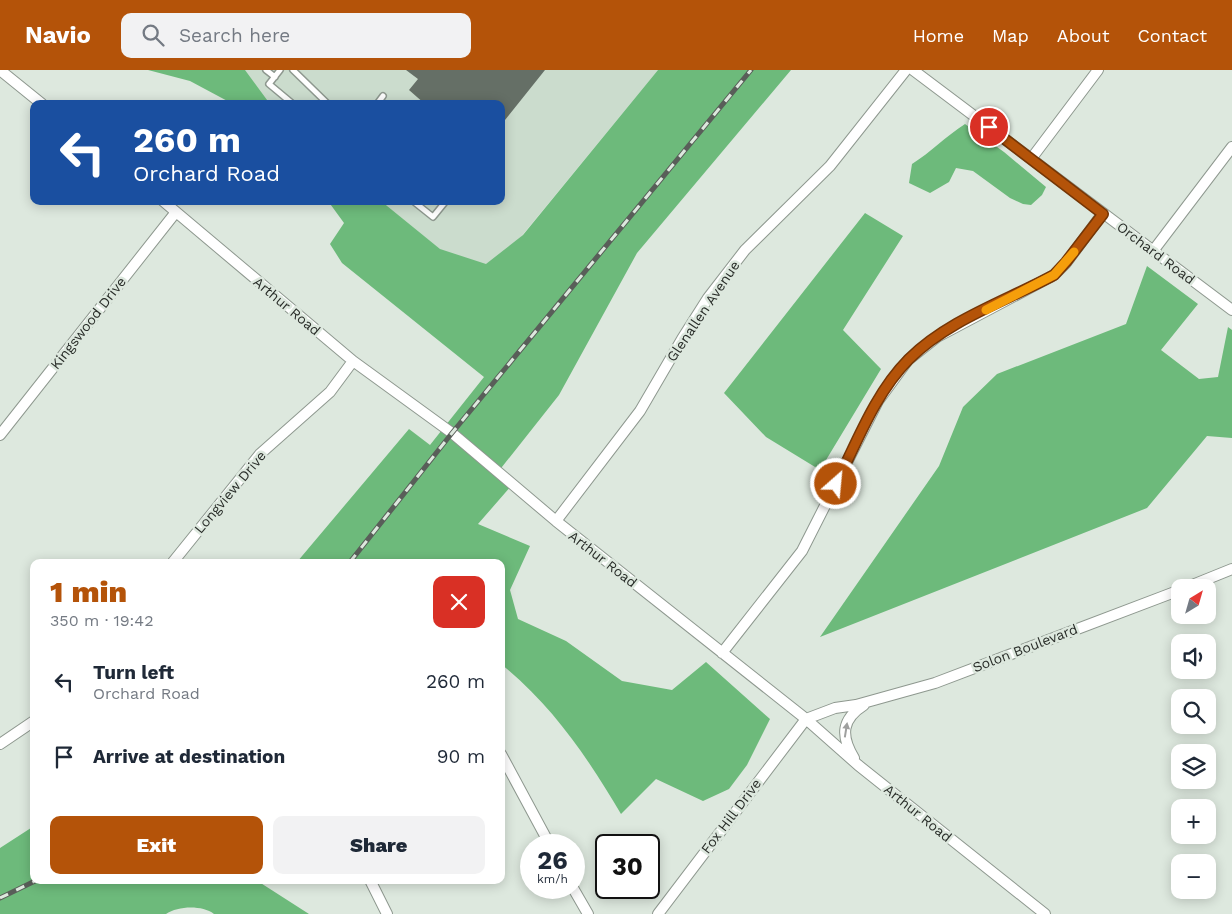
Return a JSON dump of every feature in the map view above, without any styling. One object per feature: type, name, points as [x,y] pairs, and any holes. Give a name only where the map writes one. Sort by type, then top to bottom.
[{"type":"street","name":"Glenallen Avenue","points":[[556,521],[640,411],[708,298],[745,250],[830,166],[906,70]]},
{"type":"street","name":"Orchard Road","points":[[913,70],[1232,310]]},
{"type":"street","points":[[1031,159],[1098,70]]},
{"type":"street","points":[[1,73],[37,100]]},
{"type":"street","points":[[1153,251],[1232,147]]},
{"type":"street","name":"Arthur Road","points":[[168,205],[353,361],[452,434],[556,521],[806,719],[858,765],[1045,914]]},
{"type":"street","name":"Kingswood Drive","points":[[0,435],[176,212]]},
{"type":"street","points":[[722,653],[802,551],[878,401],[908,360],[937,337],[1054,275],[1103,214]]},
{"type":"street","name":"Longview Drive","points":[[175,559],[260,454],[330,392],[353,361]]},
{"type":"street","points":[[1207,579],[1232,569]]},
{"type":"street","name":"Solon Boulevard","points":[[806,719],[835,708],[869,702],[935,683],[1171,593]]},
{"type":"street","name":"Solon Boulevard","points":[[858,765],[844,736],[846,724],[854,712],[869,702]]},
{"type":"street","name":"Fox Hill Drive","points":[[658,914],[806,719]]},
{"type":"street","points":[[0,744],[30,724]]},
{"type":"street","points":[[505,761],[544,834]]},
{"type":"street","points":[[372,884],[387,914]]},
{"type":"street","points":[[579,899],[588,914]]},
{"type":"lane","points":[[266,70],[275,77]]},
{"type":"lane","points":[[280,70],[269,84],[288,100]]},
{"type":"lane","points":[[293,70],[324,100]]},
{"type":"lane","points":[[380,100],[383,96]]},
{"type":"lane","points":[[418,205],[433,217],[443,205]]},
{"type":"shaded area","points":[[220,70],[658,70],[482,284],[386,205],[505,205],[505,100],[257,100]]},
{"type":"green space","points":[[148,70],[245,70],[267,100],[226,100],[190,81]]},
{"type":"green space","points":[[658,70],[791,70],[637,253],[559,395],[498,472],[512,485],[478,524],[530,546],[510,590],[518,619],[566,641],[622,681],[672,690],[706,662],[770,719],[747,765],[729,789],[703,801],[656,779],[621,814],[596,773],[568,733],[537,697],[505,668],[505,559],[300,559],[409,429],[430,445],[484,377],[342,263],[330,244],[344,223],[331,205],[386,205],[440,249],[486,264],[523,235]]},
{"type":"green space","points":[[965,124],[1004,152],[1046,187],[1042,195],[1031,205],[1023,204],[1010,198],[973,171],[956,168],[949,182],[930,193],[909,183],[912,164]]},
{"type":"green space","points":[[865,213],[903,236],[843,330],[881,369],[820,470],[766,437],[724,393]]},
{"type":"green space","points":[[1147,266],[1198,304],[1161,350],[1199,379],[1218,377],[1228,327],[1232,330],[1232,438],[1207,436],[1147,508],[820,637],[939,466],[963,407],[997,374],[1126,324]]},
{"type":"green space","points":[[30,829],[30,884],[262,884],[309,914],[214,914],[203,909],[183,908],[166,914],[0,914],[0,848]]},
{"type":"building","points":[[406,70],[545,70],[505,120],[505,100],[420,100],[409,90],[418,79]]},
{"type":"railway","points":[[352,559],[452,433],[751,70]]},
{"type":"railway","points":[[0,898],[30,883]]},
{"type":"slow traffic","points":[[986,310],[1054,275],[1074,252]]},
{"type":"route","points":[[836,484],[878,401],[908,360],[946,331],[1054,275],[1103,214],[989,127]]}]
